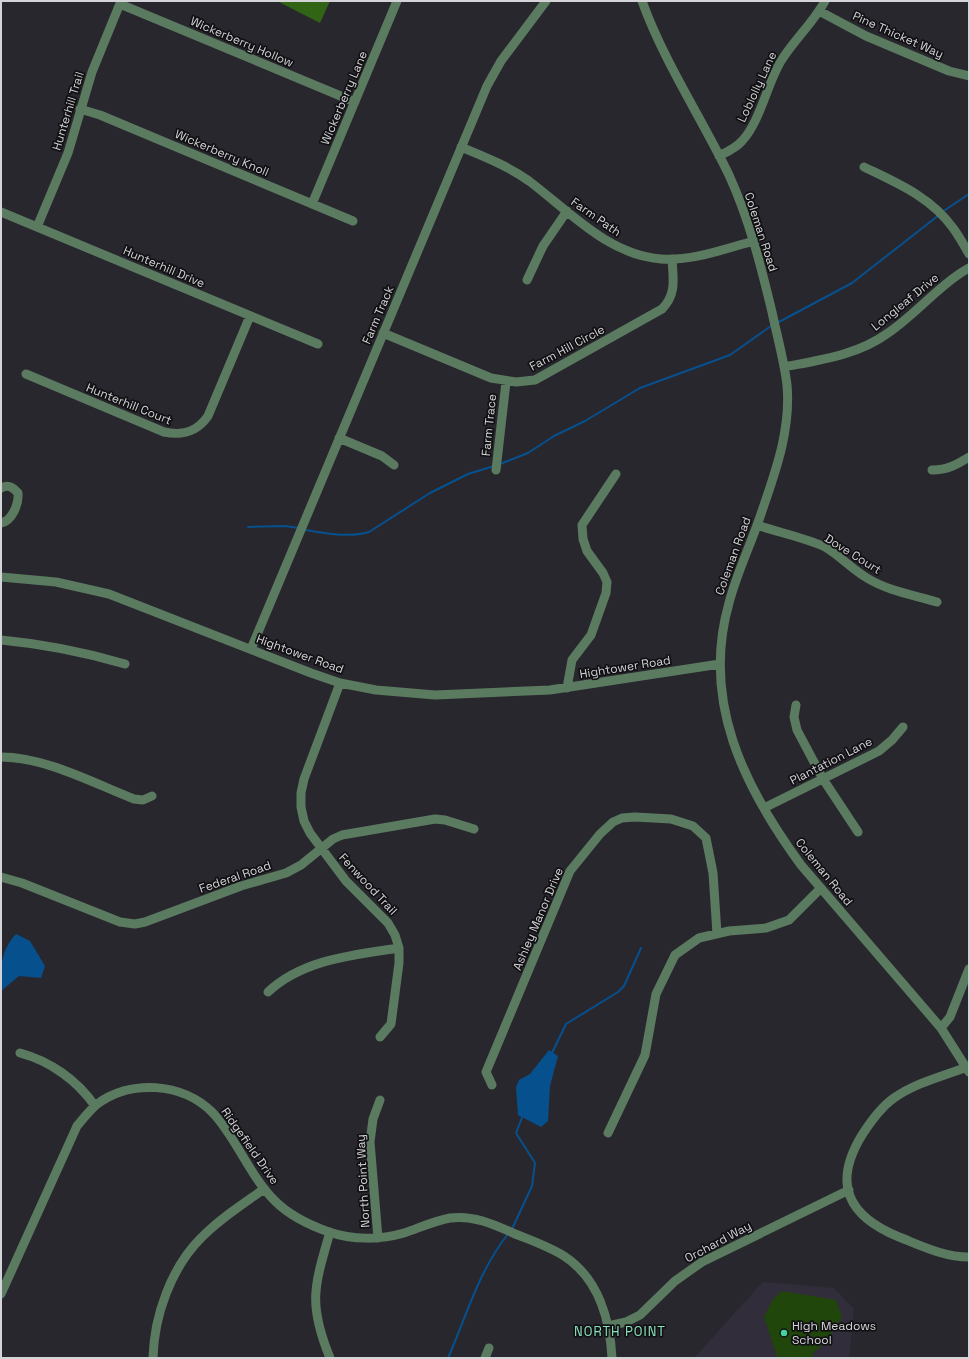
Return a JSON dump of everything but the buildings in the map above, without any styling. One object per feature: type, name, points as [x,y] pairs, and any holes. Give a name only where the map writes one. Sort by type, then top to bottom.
[{"type":"street","name":"Wickerberry Lane","points":[[312,204],[397,1]]},
{"type":"street","name":"Farm Track","points":[[251,649],[487,86],[501,61],[546,1]]},
{"type":"street","name":"Coleman Road","points":[[642,1],[657,37],[719,156],[739,198],[754,241],[784,367],[787,409],[782,448],[757,525],[729,602],[722,632],[720,664],[722,699],[730,734],[741,764],[764,808],[782,838],[821,888],[941,1028],[968,1069]]},
{"type":"street","name":"Loblolly Lane","points":[[719,156],[736,147],[747,136],[781,62],[825,1]]},
{"type":"street","name":"Wickerberry Hollow","points":[[120,2],[355,102]]},
{"type":"street","name":"Hunterhill Trail","points":[[37,227],[68,153],[92,72],[120,2]]},
{"type":"street","name":"Pine Thicket Way","points":[[819,11],[866,36],[949,71],[969,76]]},
{"type":"street","name":"Wickerberry Knoll","points":[[80,109],[100,115],[353,221]]},
{"type":"street","name":"Farm Path","points":[[461,147],[514,171],[602,238],[621,248],[646,257],[672,259],[697,256],[754,241]]},
{"type":"street","points":[[864,167],[909,189],[932,205],[953,228],[969,254]]},
{"type":"street","points":[[527,280],[543,246],[568,211]]},
{"type":"street","name":"Hunterhill Drive","points":[[1,212],[318,344]]},
{"type":"street","name":"Farm Hill Circle","points":[[383,333],[491,378],[506,382],[525,382],[543,376],[662,309],[669,302],[673,292],[672,259]]},
{"type":"street","name":"Longleaf Drive","points":[[784,367],[842,355],[874,342],[898,326],[948,282],[969,268]]},
{"type":"street","name":"Hunterhill Court","points":[[26,374],[164,432],[186,434],[198,427],[208,416],[250,316]]},
{"type":"street","name":"Farm Trace","points":[[496,470],[506,382]]},
{"type":"street","points":[[339,438],[382,456],[394,465]]},
{"type":"street","points":[[932,470],[942,470],[952,467],[969,456]]},
{"type":"street","points":[[567,688],[572,660],[591,635],[606,593],[607,582],[603,573],[587,551],[583,539],[582,525],[616,474]]},
{"type":"street","points":[[1,488],[6,485],[11,486],[18,493],[18,498],[10,518],[1,523]]},
{"type":"street","name":"Dove Court","points":[[757,525],[824,547],[841,557],[860,574],[878,584],[890,589],[937,602]]},
{"type":"street","name":"Hightower Road","points":[[1,577],[56,582],[109,594],[310,673],[340,683],[376,690],[418,694],[518,692],[567,688],[720,664]]},
{"type":"street","points":[[1,640],[38,644],[81,652],[125,664]]},
{"type":"street","name":"Fenwood Trail","points":[[340,683],[304,779],[301,793],[301,807],[304,821],[321,849],[346,881],[388,923],[395,935],[399,948],[400,963],[391,1024],[380,1037]]},
{"type":"street","points":[[796,705],[794,717],[797,730],[823,779],[858,832]]},
{"type":"street","name":"Plantation Lane","points":[[764,808],[879,751],[892,740],[903,727]]},
{"type":"street","points":[[1,756],[25,759],[47,765],[134,799],[143,800],[152,796]]},
{"type":"street","name":"Ashley Manor Drive","points":[[492,1085],[486,1072],[570,871],[600,834],[613,822],[622,818],[635,817],[671,819],[693,826],[706,838],[713,873],[717,934]]},
{"type":"street","name":"Federal Road","points":[[1,877],[22,883],[120,922],[135,924],[241,886],[286,872],[301,865],[333,839],[342,835],[424,820],[445,820],[474,829]]},
{"type":"street","points":[[608,1133],[645,1055],[656,994],[675,955],[699,938],[717,934],[766,928],[789,920],[821,888]]},
{"type":"street","points":[[268,992],[277,984],[324,962],[346,956],[399,948]]},
{"type":"street","points":[[941,1028],[950,1017],[969,969]]},
{"type":"street","points":[[20,1053],[31,1056],[69,1078],[84,1090],[95,1106]]},
{"type":"street","points":[[968,1069],[908,1090],[893,1098],[881,1109],[869,1124],[851,1155],[847,1173],[849,1190],[857,1210],[873,1225],[934,1250],[955,1256],[969,1257]]},
{"type":"street","name":"Ridgefield Drive","points":[[1,1294],[72,1135],[95,1106],[120,1092],[142,1087],[170,1090],[188,1096],[205,1106],[219,1120],[264,1189],[276,1202],[293,1215],[311,1225],[330,1232],[354,1237],[378,1238],[402,1233],[450,1218],[470,1218],[490,1223],[552,1249],[574,1264],[586,1276],[597,1292],[604,1308],[612,1358]]},
{"type":"street","name":"North Point Way","points":[[378,1238],[370,1142],[373,1119],[380,1100]]},
{"type":"street","points":[[154,1358],[154,1346],[159,1318],[171,1283],[189,1251],[212,1227],[264,1189]]},
{"type":"street","name":"Orchard Way","points":[[608,1326],[626,1322],[640,1315],[675,1281],[702,1262],[849,1190]]},
{"type":"street","points":[[330,1232],[317,1276],[315,1306],[320,1333],[330,1358]]},
{"type":"street","points":[[485,1358],[489,1348]]},
{"type":"shaded area","name":"High Meadows School","points":[[763,1282],[834,1288],[854,1309],[849,1358],[694,1358]]},
{"type":"green space","points":[[277,1],[330,1],[320,23]]},
{"type":"green space","points":[[782,1291],[836,1300],[842,1317],[828,1340],[814,1352],[811,1358],[775,1358],[777,1356],[764,1317],[773,1299]]},
{"type":"water","points":[[16,934],[30,941],[45,966],[41,978],[19,976],[1,991],[2,960],[7,947]]},
{"type":"water","points":[[549,1050],[558,1056],[550,1086],[548,1121],[541,1127],[518,1115],[516,1087],[519,1080],[530,1074]]},
{"type":"waterway","points":[[942,212],[969,194]]},
{"type":"waterway","points":[[777,323],[852,283],[939,215]]},
{"type":"waterway","points":[[500,464],[528,453],[554,436],[585,421],[640,388],[730,355],[771,326]]},
{"type":"waterway","points":[[305,530],[345,535],[369,532],[430,493],[468,474],[494,466]]},
{"type":"waterway","points":[[248,527],[285,526],[299,528]]},
{"type":"waterway","points":[[552,1053],[566,1024],[618,992],[624,986],[641,948]]},
{"type":"waterway","points":[[512,1229],[532,1186],[535,1163],[516,1133],[523,1115]]},
{"type":"waterway","points":[[448,1358],[481,1279],[489,1263],[508,1234]]},
{"type":"place","name":"High Meadows School","points":[[784,1333]]},
{"type":"district","name":"NORTH POINT","points":[[620,1331]]}]
